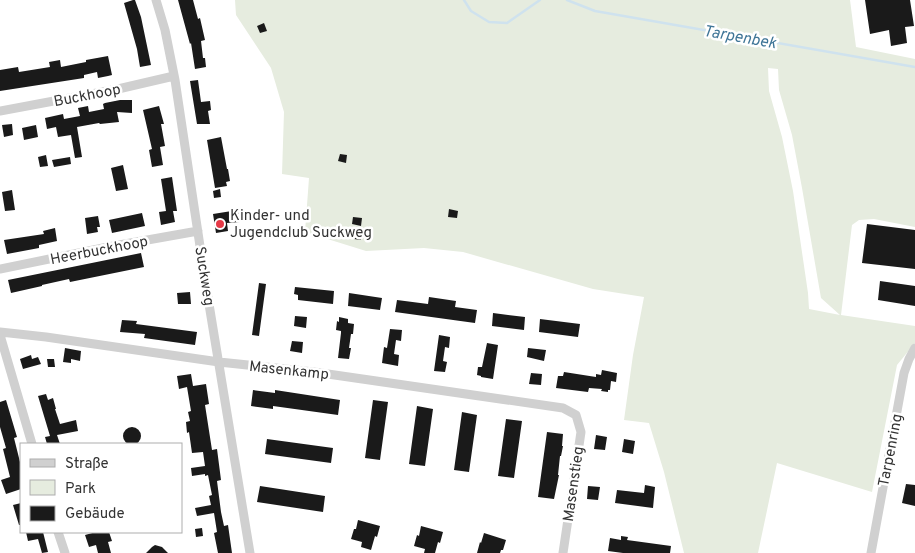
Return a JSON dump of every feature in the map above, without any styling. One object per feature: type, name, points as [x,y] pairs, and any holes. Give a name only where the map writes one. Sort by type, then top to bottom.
[{"type":"street","name":"Suckweg","points":[[156,0],[166,30],[174,76],[250,553]]},
{"type":"street","name":"Buckhoop","points":[[0,110],[118,89],[174,76]]},
{"type":"street","name":"Heerbuckhoop","points":[[0,270],[108,247],[198,231]]},
{"type":"street","name":"Masenkamp","points":[[0,334],[46,337],[219,362],[314,372],[563,408],[576,415]]},
{"type":"street","points":[[0,334],[32,443]]},
{"type":"street","name":"Tarpenring","points":[[871,553],[904,373],[915,348]]},
{"type":"street","name":"Masenstieg","points":[[563,553],[580,432],[576,415]]},
{"type":"street","points":[[58,533],[65,553]]},
{"type":"green space","points":[[235,0],[850,0],[856,47],[915,59],[915,227],[874,219],[859,220],[852,225],[841,315],[915,326],[915,343],[897,365],[872,492],[777,463],[758,553],[684,553],[664,472],[649,423],[624,420],[633,355],[644,297],[593,289],[463,252],[424,248],[366,251],[305,232],[309,178],[282,174],[284,112],[271,68],[236,15]],"holes":[[[768,68],[778,69],[779,90],[792,135],[821,298],[840,315],[809,309],[793,191],[782,137],[769,91]]]},
{"type":"building","points":[[135,0],[141,17],[151,65],[140,67],[124,3]]},
{"type":"building","points":[[178,0],[193,0],[198,19],[200,18],[205,40],[201,41],[206,67],[195,69],[191,43]]},
{"type":"building","points":[[865,0],[910,0],[914,26],[905,27],[907,43],[891,46],[889,30],[870,34]]},
{"type":"building","points":[[264,23],[267,31],[260,33],[257,26]]},
{"type":"building","points":[[108,56],[112,75],[98,78],[97,72],[84,75],[84,78],[0,91],[0,70],[18,67],[19,72],[50,67],[49,62],[60,60],[61,67]]},
{"type":"building","points":[[198,80],[201,102],[210,101],[211,110],[208,111],[210,124],[197,124],[190,81]]},
{"type":"building","points":[[132,100],[132,113],[117,112],[119,122],[77,127],[82,157],[75,158],[71,135],[58,137],[56,127],[47,129],[45,118],[63,114],[64,119],[80,116],[78,108],[88,106],[89,112],[104,109],[103,104],[105,103]]},
{"type":"building","points":[[159,106],[164,124],[161,124],[165,146],[160,147],[163,165],[152,167],[149,150],[152,149],[143,110]]},
{"type":"building","points":[[12,124],[13,135],[4,137],[2,125]]},
{"type":"building","points":[[36,125],[38,137],[24,140],[22,128]]},
{"type":"building","points":[[221,137],[230,181],[226,182],[227,186],[215,188],[207,140]]},
{"type":"building","points":[[340,154],[347,155],[346,163],[338,161]]},
{"type":"building","points":[[46,155],[48,166],[40,167],[38,157]]},
{"type":"building","points":[[70,157],[71,164],[54,167],[52,160]]},
{"type":"building","points":[[123,165],[128,189],[116,191],[111,168]]},
{"type":"building","points":[[172,177],[177,211],[173,211],[175,222],[161,225],[159,212],[166,211],[161,179]]},
{"type":"building","points":[[220,189],[221,197],[214,198],[213,191]]},
{"type":"building","points":[[12,190],[15,210],[5,211],[2,192]]},
{"type":"building","points":[[449,209],[458,211],[457,218],[448,217]]},
{"type":"building","points":[[238,210],[240,222],[227,223],[228,231],[216,233],[213,214]]},
{"type":"building","points":[[142,213],[145,226],[112,233],[109,220]]},
{"type":"building","points":[[98,216],[100,227],[97,227],[98,232],[87,234],[85,218]]},
{"type":"building","points":[[353,217],[362,218],[361,226],[352,224]]},
{"type":"building","points":[[867,224],[915,230],[915,269],[862,263]]},
{"type":"building","points":[[55,228],[57,241],[39,245],[39,248],[7,254],[4,240],[44,234],[43,231]]},
{"type":"building","points":[[354,232],[361,232],[361,240],[354,239]]},
{"type":"building","points":[[141,253],[144,267],[70,282],[69,279],[11,293],[8,280]]},
{"type":"building","points":[[880,281],[915,286],[915,306],[878,300]]},
{"type":"building","points":[[259,283],[266,284],[259,336],[252,335]]},
{"type":"building","points":[[295,287],[334,291],[333,304],[298,300],[298,295],[294,294]]},
{"type":"building","points":[[190,292],[191,304],[178,304],[177,293]]},
{"type":"building","points":[[349,293],[382,298],[380,310],[348,306]]},
{"type":"building","points":[[429,297],[456,301],[455,307],[477,310],[475,323],[395,312],[397,300],[428,304]]},
{"type":"building","points":[[493,313],[525,317],[524,330],[492,326]]},
{"type":"building","points":[[295,316],[307,317],[306,328],[294,326]]},
{"type":"building","points":[[339,317],[348,319],[348,323],[354,324],[349,348],[351,348],[349,359],[338,358],[341,331],[336,330]]},
{"type":"building","points":[[540,319],[580,324],[578,337],[539,332]]},
{"type":"building","points":[[122,320],[137,321],[136,324],[197,332],[195,345],[144,338],[145,334],[120,332]]},
{"type":"building","points":[[390,329],[402,330],[401,341],[396,340],[394,354],[399,355],[398,366],[382,363],[384,347],[387,348]]},
{"type":"building","points":[[439,335],[450,337],[449,348],[445,347],[443,361],[447,362],[445,372],[434,371]]},
{"type":"building","points":[[292,341],[303,342],[302,353],[290,351]]},
{"type":"building","points":[[487,343],[498,345],[493,379],[477,375],[478,367],[482,367]]},
{"type":"building","points":[[65,348],[81,351],[80,361],[71,359],[71,363],[63,362]]},
{"type":"building","points":[[528,348],[546,350],[544,361],[527,357]]},
{"type":"building","points":[[31,355],[32,359],[38,357],[41,364],[23,369],[20,359]]},
{"type":"building","points":[[47,359],[54,359],[55,367],[48,367]]},
{"type":"building","points":[[602,370],[617,373],[616,382],[611,381],[608,392],[601,391],[602,389],[589,388],[588,392],[556,388],[558,376],[563,376],[564,372],[596,377],[596,374],[601,375]]},
{"type":"building","points":[[531,373],[542,374],[541,385],[529,384]]},
{"type":"building","points":[[191,374],[193,386],[206,384],[209,404],[205,405],[212,450],[217,449],[221,480],[217,481],[221,512],[224,526],[228,525],[232,553],[218,553],[214,533],[217,532],[214,513],[197,516],[195,508],[211,505],[209,496],[212,495],[208,475],[192,476],[191,468],[205,466],[203,452],[192,453],[186,422],[190,421],[188,412],[191,411],[187,387],[179,389],[177,376]]},
{"type":"building","points":[[253,390],[275,393],[275,390],[340,400],[338,415],[273,406],[273,409],[251,406]]},
{"type":"building","points":[[46,394],[48,400],[53,398],[60,424],[76,420],[78,431],[57,435],[60,443],[47,443],[45,437],[50,436],[38,396]]},
{"type":"building","points":[[6,400],[17,437],[14,438],[20,462],[20,489],[6,494],[1,480],[10,477],[3,449],[6,448],[0,427],[0,402]]},
{"type":"building","points":[[373,400],[388,402],[380,460],[365,458]]},
{"type":"building","points":[[417,406],[433,409],[425,466],[409,464]]},
{"type":"building","points":[[462,412],[477,415],[469,472],[454,470]]},
{"type":"building","points":[[506,419],[522,421],[514,478],[498,476]]},
{"type":"building","points":[[128,428],[136,428],[140,432],[140,440],[137,443],[127,443],[124,440],[124,432]]},
{"type":"building","points":[[547,432],[563,434],[559,475],[554,499],[538,497]]},
{"type":"building","points":[[596,435],[607,437],[605,450],[594,449]]},
{"type":"building","points":[[267,439],[333,448],[331,463],[265,454]]},
{"type":"building","points":[[624,439],[635,441],[633,454],[622,452]]},
{"type":"building","points":[[906,484],[915,485],[915,506],[902,503]]},
{"type":"building","points":[[645,485],[655,487],[653,508],[615,503],[617,490],[644,493]]},
{"type":"building","points":[[260,486],[325,496],[323,512],[257,502]]},
{"type":"building","points":[[588,486],[600,487],[598,500],[587,499]]},
{"type":"building","points":[[20,503],[20,525],[19,525],[13,505]]},
{"type":"building","points":[[358,520],[380,526],[371,550],[361,547],[362,542],[351,539]]},
{"type":"building","points":[[421,526],[443,532],[435,553],[424,553],[425,549],[414,546]]},
{"type":"building","points":[[202,528],[203,536],[196,537],[195,529]]},
{"type":"building","points":[[26,533],[43,533],[48,552],[42,553],[38,539],[28,541]]},
{"type":"building","points":[[109,533],[112,541],[108,542],[111,553],[98,553],[96,545],[89,547],[85,535]]},
{"type":"building","points":[[484,533],[506,540],[500,553],[477,553]]},
{"type":"building","points":[[621,536],[628,537],[627,540],[671,546],[670,553],[623,553],[608,551],[610,538],[621,540]]},
{"type":"building","points":[[155,545],[162,547],[168,553],[146,553]]},
{"type":"waterway","name":"Tarpenbek","points":[[464,0],[471,11],[489,22],[507,23],[540,0]]},
{"type":"waterway","name":"Tarpenbek","points":[[567,0],[595,11],[915,67]]},
{"type":"place","name":"Kinder- und Jugendclub Suckweg","points":[[220,224]]}]
